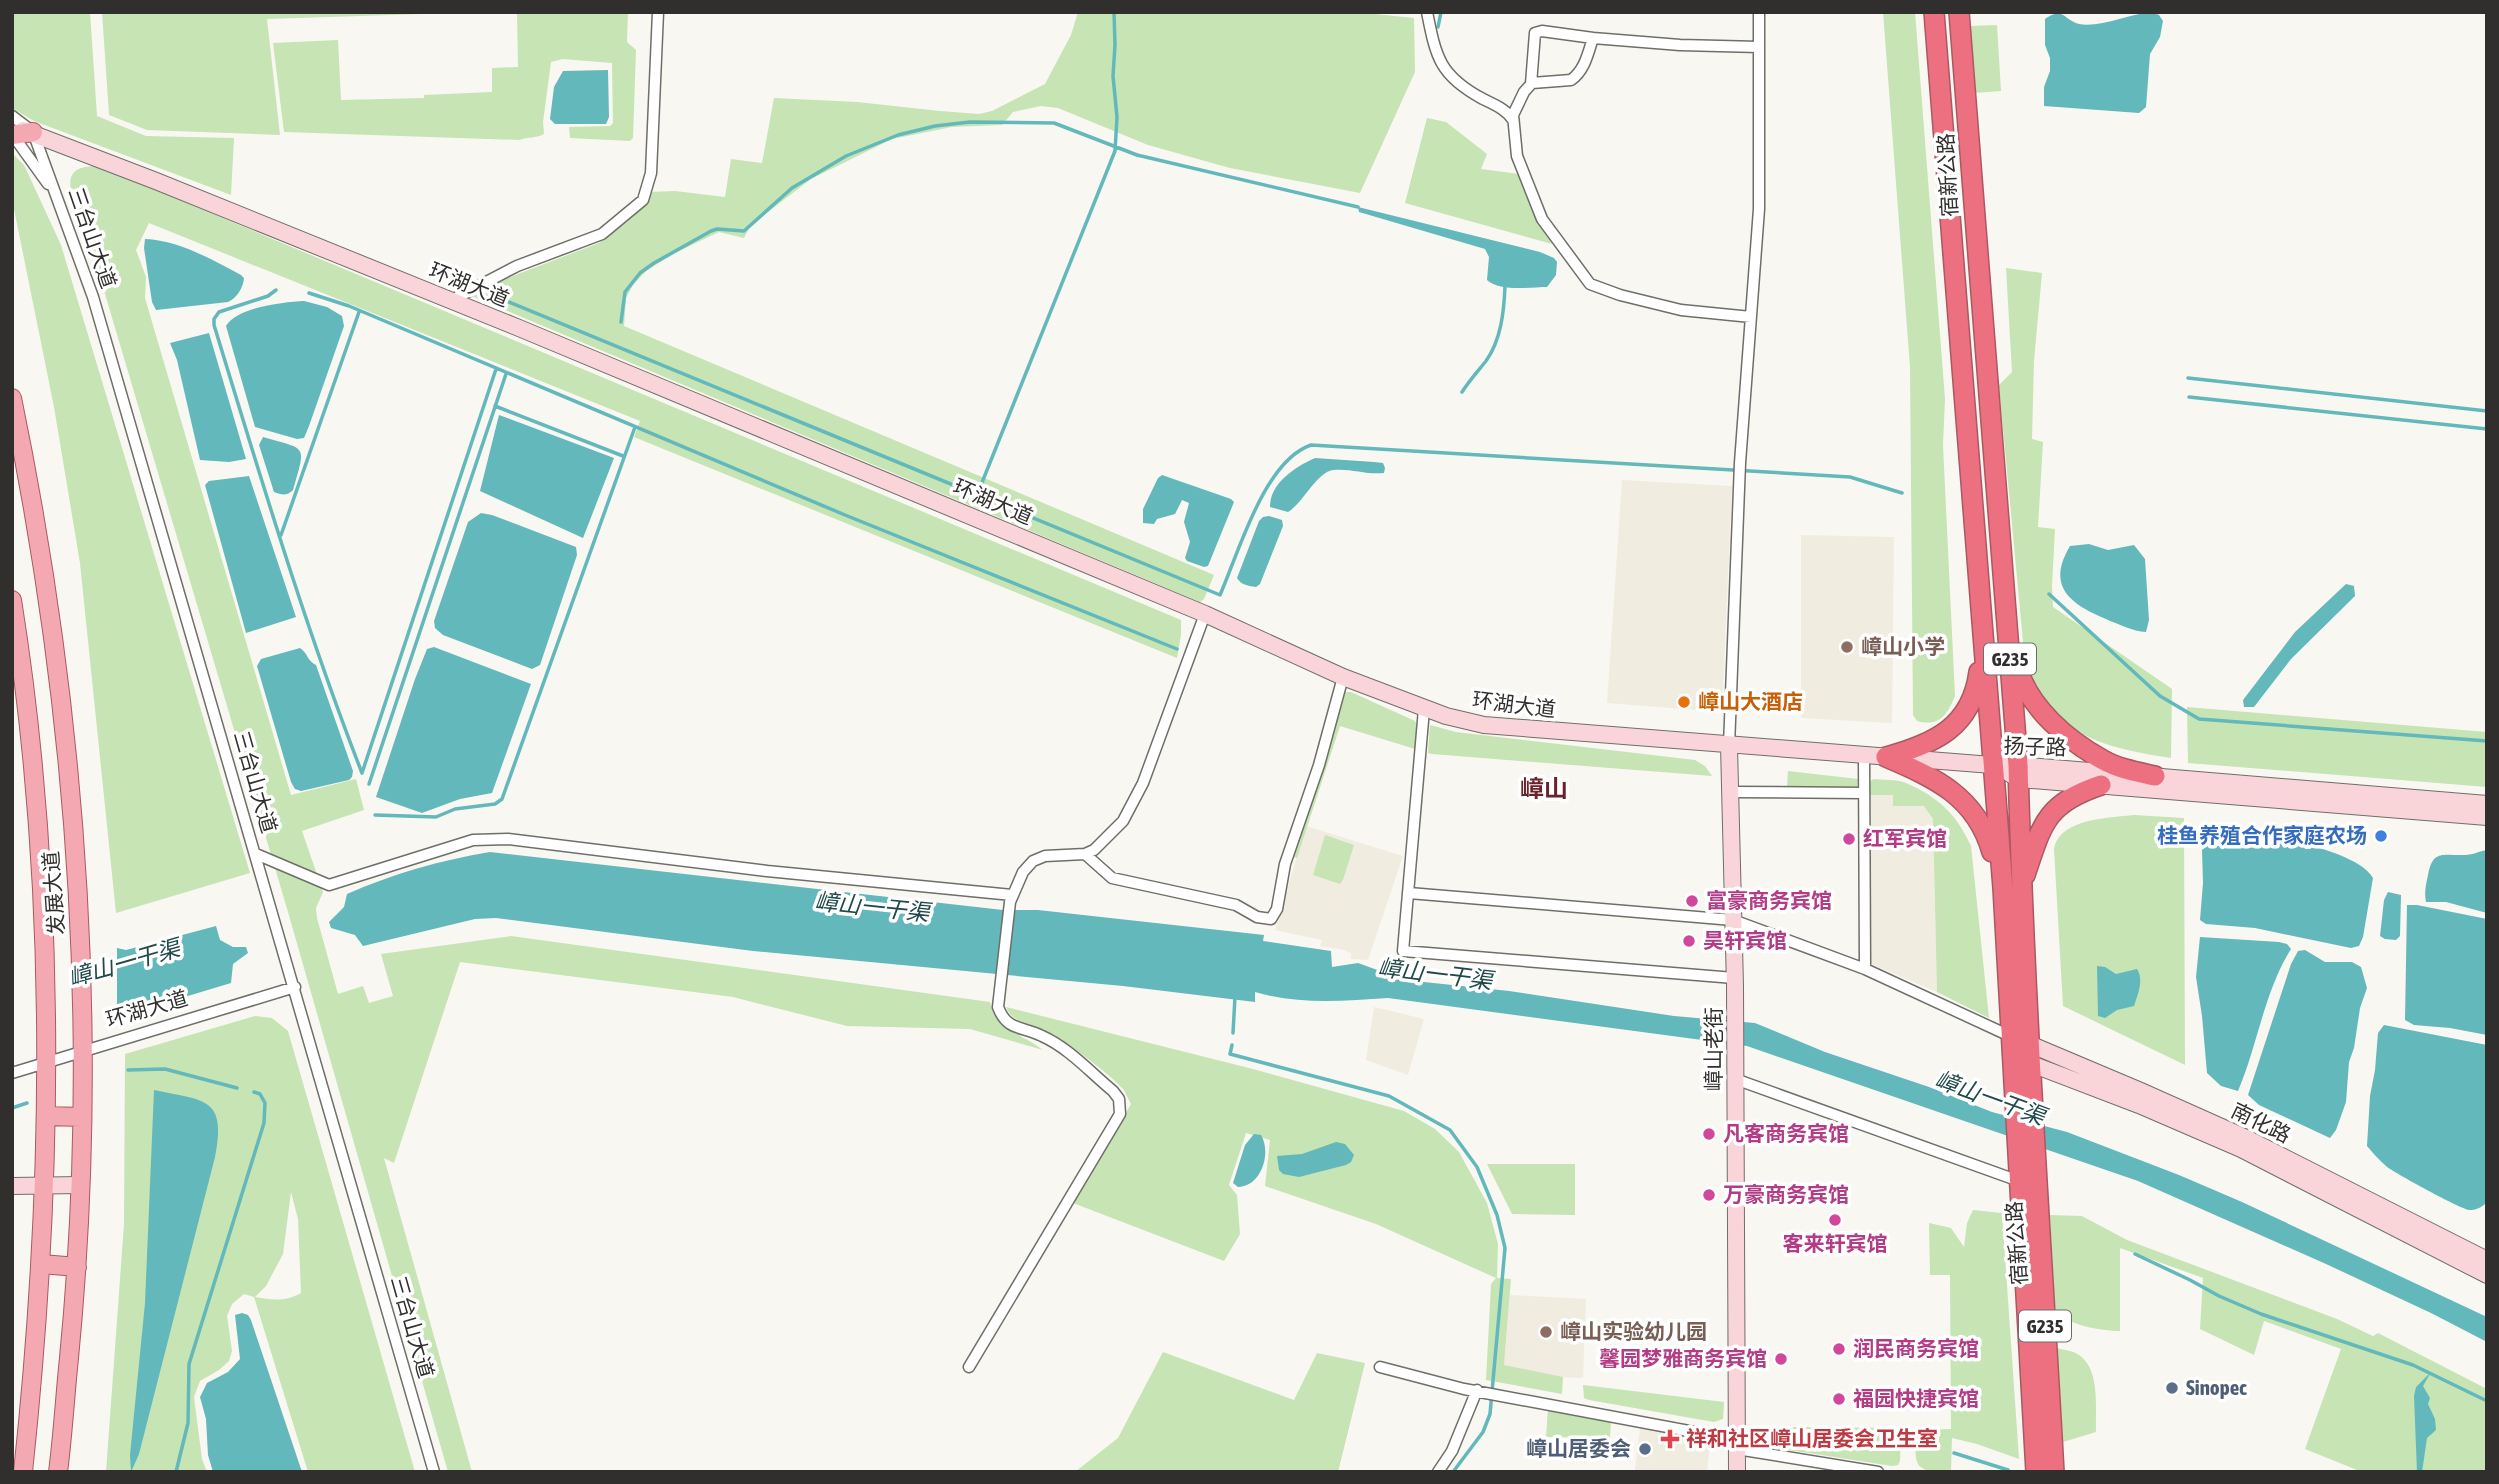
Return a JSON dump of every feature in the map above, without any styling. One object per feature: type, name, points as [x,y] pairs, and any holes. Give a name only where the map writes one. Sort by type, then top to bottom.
[{"type":"highway","name":"宿新公路","points":[[1934,12],[1950,226],[1977,224],[1959,12]]},
{"type":"highway","name":"G235","points":[[1977,224],[2018,772],[2012,888],[2020,1050]]},
{"type":"highway","name":"G235","points":[[1950,226],[1992,765],[2012,888]]},
{"type":"highway","points":[[1886,757],[1931,741],[1960,719],[1972,702],[1978,686],[1983,640]]},
{"type":"highway","points":[[2008,641],[2022,685],[2058,727],[2104,761],[2155,776]]},
{"type":"highway","points":[[1886,757],[1941,783],[1965,804],[1981,822],[2012,888]]},
{"type":"highway","points":[[2012,888],[2045,821],[2070,798],[2101,785]]},
{"type":"highway","name":"宿新公路","points":[[2020,1050],[2028,1181],[2036,1472]]},
{"type":"highway","name":"宿新公路","points":[[2028,1181],[2054,1472]]},
{"type":"main road","name":"环湖大道","points":[[12,127],[33,132],[452,300],[1205,614],[1343,677],[1424,709],[1484,724],[1729,746],[1992,765]]},
{"type":"main road","points":[[12,135],[33,132]]},
{"type":"main road","name":"发展大道","points":[[12,398],[29,480],[51,624],[69,782],[80,953],[81,1185],[77,1267],[58,1472]]},
{"type":"main road","name":"发展大道","points":[[12,600],[37,804],[46,963],[42,1264],[23,1472]]},
{"type":"main road","name":"嶂山老街","points":[[1729,746],[1735,982],[1737,1472]]},
{"type":"main road","name":"扬子路","points":[[1992,765],[2018,772],[2101,785],[2487,817]]},
{"type":"main road","name":"扬子路","points":[[2018,772],[2155,776],[2487,804]]},
{"type":"main road","name":"南化路","points":[[2020,1050],[2244,1137],[2487,1260]]},
{"type":"main road","name":"南化路","points":[[2020,1050],[2242,1149],[2487,1275]]},
{"type":"main road","points":[[46,1116],[82,1117]]},
{"type":"main road","points":[[12,1186],[81,1185]]},
{"type":"main road","points":[[42,1264],[77,1267]]},
{"type":"street","points":[[452,300],[517,265],[602,234],[643,200],[651,173],[658,12]]},
{"type":"street","points":[[1427,12],[1436,52],[1446,71],[1469,91],[1508,112],[1513,120]]},
{"type":"street","points":[[1729,746],[1739,480],[1759,209],[1759,12]]},
{"type":"street","points":[[1751,317],[1681,310],[1620,295],[1590,284],[1542,219],[1517,156],[1513,115],[1531,84],[1535,33],[1542,30],[1593,38],[1680,45],[1759,47]]},
{"type":"street","points":[[1531,84],[1571,80],[1584,66],[1593,38]]},
{"type":"street","points":[[12,116],[33,132]]},
{"type":"street","name":"三台山大道","points":[[33,132],[93,298],[434,1472]]},
{"type":"street","points":[[12,135],[56,195]]},
{"type":"street","points":[[969,1367],[1120,1114],[1119,1099],[1113,1091],[1056,1044],[1042,1035],[1010,1025],[1003,1019],[998,1007],[1011,899],[1023,872],[1033,860],[1045,856],[1085,854],[1105,841],[1123,821],[1134,803],[1205,614]]},
{"type":"street","points":[[1085,854],[1112,878],[1236,905],[1257,917],[1271,919],[1278,909],[1285,864],[1319,765],[1343,677]]},
{"type":"street","points":[[1424,709],[1403,951],[1735,982]]},
{"type":"street","points":[[1864,755],[1865,969]]},
{"type":"street","points":[[1730,792],[1864,793]]},
{"type":"street","points":[[256,854],[329,885],[473,840],[508,839],[1011,899]]},
{"type":"street","points":[[1409,893],[1733,920],[1865,969],[2020,1050]]},
{"type":"street","name":"环湖大道","points":[[12,1073],[45,1057],[82,1045],[295,987]]},
{"type":"street","points":[[1735,1073],[2028,1181]]},
{"type":"street","points":[[1380,1367],[1737,1445],[1878,1472]]},
{"type":"street","points":[[1438,1472],[1488,1392]]},
{"type":"shaded area","points":[[1622,480],[1732,486],[1722,712],[1607,703]]},
{"type":"shaded area","name":"嶂山小学","points":[[1801,535],[1894,537],[1892,723],[1801,718]]},
{"type":"shaded area","points":[[1870,795],[1893,795],[1893,806],[1925,806],[1933,819],[1937,992],[1871,964]]},
{"type":"shaded area","points":[[1306,826],[1403,856],[1368,960],[1351,959],[1351,953],[1344,950],[1320,946],[1322,940],[1275,930]]},
{"type":"shaded area","points":[[1374,1007],[1424,1019],[1408,1075],[1366,1060]]},
{"type":"shaded area","name":"嶂山实验幼儿园","points":[[1510,1295],[1586,1299],[1583,1378],[1556,1377],[1504,1365]]},
{"type":"shaded area","points":[[1640,1429],[1711,1437],[1707,1472],[1635,1470]]},
{"type":"green space","points":[[12,12],[90,12],[97,116],[146,136],[234,138],[231,195],[34,121],[12,108]]},
{"type":"green space","points":[[102,12],[484,12],[267,19],[280,135],[147,130],[109,115]]},
{"type":"green space","points":[[517,12],[628,12],[627,42],[636,50],[633,138],[630,141],[570,138],[569,127],[610,126],[613,123],[612,63],[563,59],[551,62],[543,122],[544,134],[539,136],[520,140],[284,132],[273,43],[338,40],[341,100],[424,98],[424,95],[492,92],[492,68],[518,67]]},
{"type":"green space","points":[[1078,12],[1355,12],[1414,18],[1415,72],[1360,193],[1230,168],[1148,145],[1058,108],[1041,106],[1013,112],[1002,125],[952,127],[892,139],[811,179],[751,225],[744,238],[719,232],[675,253],[646,271],[633,285],[626,298],[624,326],[1214,575],[1204,599],[1200,602],[472,296],[505,279],[599,243],[647,203],[651,192],[675,191],[725,197],[731,159],[762,163],[774,98],[857,102],[979,114],[992,111],[1045,84],[1071,35]]},
{"type":"green space","points":[[1883,12],[1915,12],[1945,399],[1943,445],[1955,696],[1946,714],[1932,722],[1917,721],[1913,715],[1910,367]]},
{"type":"green space","points":[[1997,25],[2001,91],[1974,93],[1970,26]]},
{"type":"green space","points":[[1427,118],[1446,122],[1487,154],[1481,169],[1519,174],[1534,215],[1552,244],[1405,203]]},
{"type":"green space","points":[[12,153],[24,165],[61,245],[250,873],[116,913],[80,563],[54,407],[12,199]]},
{"type":"green space","points":[[101,167],[1181,620],[1177,658],[634,437],[640,421],[149,223],[136,250],[146,277],[145,298],[291,795],[356,779],[364,810],[302,831],[323,892],[316,908],[317,918],[338,994],[363,986],[369,1003],[393,996],[381,954],[511,936],[990,1002],[1005,1026],[1043,1050],[970,1029],[847,1026],[733,997],[460,962],[394,1163],[384,1158],[472,1472],[448,1472],[288,912],[92,250],[73,201],[70,182],[72,175],[78,169]]},
{"type":"green space","points":[[2006,268],[2042,273],[2034,361],[2032,439],[2043,442],[2038,527],[2055,529],[2053,607],[2172,689],[2171,758],[2127,750],[2084,735],[2054,713],[2026,674],[1999,385],[2012,372]]},
{"type":"green space","points":[[1345,692],[1351,692],[1415,721],[1415,749],[1340,726],[1297,858],[1291,856]]},
{"type":"green space","points":[[2187,707],[2487,732],[2487,787],[2188,763]]},
{"type":"green space","points":[[1430,725],[1456,732],[1695,760],[1705,766],[1712,776],[1432,754],[1428,753]]},
{"type":"green space","points":[[1788,771],[1858,779],[1857,788],[1787,787]]},
{"type":"green space","points":[[1873,779],[1902,782],[1937,800],[1959,824],[1971,846],[1989,1018],[1937,992],[1933,819],[1924,806],[1893,806],[1893,795],[1870,795],[1870,782]]},
{"type":"green space","points":[[2134,815],[2184,818],[2185,1065],[2063,1006],[2054,849],[2058,839],[2075,825]]},
{"type":"green space","points":[[1325,835],[1354,845],[1340,884],[1313,875]]},
{"type":"green space","points":[[1006,1007],[1253,1069],[1404,1111],[1435,1129],[1459,1152],[1487,1203],[1498,1244],[1497,1278],[1511,1279],[1504,1365],[1563,1377],[1562,1394],[1486,1380],[1491,1284],[1496,1278],[1376,1224],[1265,1186],[1270,1140],[1246,1133],[1229,1185],[1237,1195],[1240,1234],[1224,1261],[1073,1203],[1131,1104],[1123,1089],[1089,1060],[1053,1034],[1014,1018]]},
{"type":"green space","points":[[255,1016],[272,1018],[288,1031],[415,1472],[308,1472],[254,1297],[244,1294],[232,1304],[227,1316],[232,1351],[229,1361],[200,1381],[194,1397],[202,1459],[207,1472],[106,1472],[124,1224],[125,1054]],"holes":[[[291,1192],[298,1219],[301,1293],[279,1300],[255,1297],[266,1286],[283,1254]]]},
{"type":"green space","points":[[1487,1164],[1575,1164],[1575,1215],[1512,1214]]},
{"type":"green space","points":[[1973,1210],[2002,1213],[2019,1459],[1952,1438],[1951,1472],[1929,1471],[1916,1460],[1916,1430],[1951,1429],[1950,1275],[1930,1275],[1929,1223],[1951,1228],[1964,1247],[1967,1223]]},
{"type":"green space","points":[[2050,1215],[2082,1216],[2127,1240],[2337,1319],[2373,1336],[2378,1333],[2487,1389],[2487,1472],[2362,1472],[2305,1449],[2341,1349],[2264,1321],[2254,1355],[2200,1329],[2203,1278],[2120,1248],[2120,1331],[2094,1328],[2066,1319],[2055,1308]]},
{"type":"green space","points":[[2057,1348],[2077,1354],[2086,1362],[2091,1370],[2095,1391],[2096,1432],[2063,1442]]},
{"type":"green space","points":[[1163,1352],[1294,1400],[1317,1353],[1365,1363],[1338,1472],[1075,1472],[1118,1438]]},
{"type":"green space","points":[[1583,1385],[1724,1402],[1723,1419],[1714,1422],[1589,1400],[1584,1398]]},
{"type":"green space","points":[[1548,1409],[1611,1421],[1610,1438],[1546,1437]]},
{"type":"green space","points":[[1762,1427],[1901,1428],[1900,1461],[1898,1465],[1892,1466],[1763,1446],[1760,1442]]},
{"type":"water","points":[[2151,12],[2159,15],[2163,21],[2160,37],[2150,54],[2146,107],[2139,113],[2044,106],[2044,87],[2050,71],[2050,58],[2045,45],[2045,19],[2060,14],[2074,22],[2087,25]]},
{"type":"water","points":[[608,70],[609,117],[606,124],[555,124],[550,119],[554,87],[563,71]]},
{"type":"water","points":[[1358,207],[1540,252],[1557,262],[1556,275],[1547,287],[1516,288],[1493,284],[1487,280],[1489,257],[1485,249],[1359,212]]},
{"type":"water","points":[[145,239],[170,243],[219,263],[244,278],[241,289],[228,302],[156,310],[152,302]]},
{"type":"water","points":[[304,301],[327,307],[342,316],[344,326],[309,426],[304,438],[297,439],[255,427],[226,326],[240,314],[250,310],[273,304]]},
{"type":"water","points":[[209,333],[246,459],[229,462],[200,460],[177,360],[170,343]]},
{"type":"water","points":[[499,415],[614,458],[583,538],[480,491]]},
{"type":"water","points":[[263,437],[296,447],[300,451],[300,464],[293,490],[289,493],[274,492],[259,445]]},
{"type":"water","points":[[1315,458],[1383,463],[1385,468],[1384,473],[1346,470],[1327,472],[1288,512],[1270,507],[1274,490],[1279,483],[1292,471]]},
{"type":"water","points":[[1162,475],[1234,502],[1208,566],[1204,567],[1185,558],[1190,542],[1184,522],[1189,503],[1182,500],[1175,514],[1157,519],[1154,524],[1143,523],[1143,509]]},
{"type":"water","points":[[249,476],[296,617],[246,633],[205,485],[209,481]]},
{"type":"water","points":[[481,513],[576,547],[577,555],[540,665],[532,669],[443,635],[435,628],[434,621],[468,522]]},
{"type":"water","points":[[1269,516],[1282,520],[1283,526],[1260,584],[1256,587],[1245,585],[1237,578],[1259,521]]},
{"type":"water","points":[[2089,544],[2108,550],[2134,545],[2145,559],[2149,620],[2146,632],[2127,628],[2095,614],[2083,608],[2066,593],[2060,573],[2070,546]]},
{"type":"water","points":[[2346,584],[2354,586],[2355,596],[2291,659],[2254,707],[2244,707],[2243,700],[2295,632]]},
{"type":"water","points":[[434,647],[531,684],[492,793],[460,799],[422,813],[376,797],[415,679],[427,649]]},
{"type":"water","points":[[300,648],[316,665],[353,771],[349,780],[301,791],[295,789],[291,782],[257,666],[261,659]]},
{"type":"water","points":[[2259,835],[2338,854],[2365,869],[2373,878],[2363,937],[2359,946],[2351,948],[2255,928],[2206,924],[2200,920],[2202,850],[2206,846],[2225,846]]},
{"type":"water","points":[[2487,850],[2487,913],[2446,902],[2426,902],[2428,875],[2436,858]]},
{"type":"water","name":"嶂山一干渠","points":[[490,852],[1003,910],[1038,910],[1264,935],[1263,941],[1331,951],[1332,967],[1358,963],[1405,980],[1509,991],[1674,1016],[1755,1023],[1825,1052],[1929,1087],[1992,1112],[2067,1132],[2242,1202],[2487,1317],[2487,1342],[2326,1264],[2138,1181],[1747,1046],[1388,998],[1305,1000],[1255,992],[1255,1002],[1123,986],[753,951],[496,918],[475,919],[363,946],[355,935],[331,928],[329,922],[344,907],[347,894],[417,868]]},
{"type":"water","points":[[2388,892],[2401,895],[2400,936],[2396,940],[2380,936],[2384,900]]},
{"type":"water","points":[[2407,905],[2487,919],[2487,1035],[2414,1025],[2405,1020]]},
{"type":"water","name":"嶂山一干渠","points":[[216,926],[220,940],[233,947],[246,947],[248,953],[233,964],[231,983],[12,1049],[12,981],[117,948],[126,950]]},
{"type":"water","points":[[2200,937],[2279,942],[2287,944],[2291,949],[2274,983],[2238,1091],[2221,1086],[2207,1073],[2196,977]]},
{"type":"water","points":[[2305,950],[2325,962],[2352,962],[2361,967],[2367,988],[2349,1062],[2346,1102],[2336,1130],[2330,1138],[2259,1105],[2248,1095],[2291,964],[2298,951]]},
{"type":"water","points":[[2097,966],[2105,967],[2116,974],[2137,969],[2140,982],[2134,1006],[2117,1010],[2105,1018],[2098,1016]]},
{"type":"water","points":[[2384,1025],[2487,1045],[2487,1190],[2485,1204],[2480,1208],[2463,1208],[2414,1183],[2386,1166],[2367,1146],[2378,1033]]},
{"type":"water","points":[[154,1090],[198,1100],[208,1105],[218,1122],[218,1137],[139,1454],[131,1472],[130,1455],[145,1303]]},
{"type":"water","points":[[1254,1134],[1261,1135],[1265,1159],[1253,1181],[1238,1187],[1233,1183],[1245,1145]]},
{"type":"water","points":[[1336,1142],[1345,1144],[1354,1155],[1346,1165],[1299,1177],[1283,1174],[1279,1170],[1277,1156],[1302,1154]]},
{"type":"water","points":[[235,1315],[248,1315],[251,1320],[302,1472],[213,1472],[208,1455],[206,1419],[200,1397],[207,1383],[228,1372],[240,1359]]},
{"type":"water","points":[[2431,1372],[2423,1386],[2430,1398],[2428,1404],[2435,1419],[2436,1430],[2427,1438],[2422,1472],[2417,1472],[2414,1396],[2416,1387]]},
{"type":"pier","points":[[117,945],[117,1020],[12,1053],[12,977]]},
{"type":"waterway","points":[[977,495],[1115,151],[1117,117],[1113,76],[1114,12]]},
{"type":"waterway","points":[[1438,27],[1441,12]]},
{"type":"waterway","points":[[621,322],[625,292],[640,273],[654,263],[711,231],[744,231],[792,188],[846,156],[898,135],[935,126],[970,122],[1054,123],[1137,155],[1358,207]]},
{"type":"waterway","points":[[1462,392],[1486,361],[1495,344],[1503,316],[1505,286]]},
{"type":"waterway","points":[[276,290],[268,296],[219,312],[214,319],[214,325],[302,607],[362,773],[496,369]]},
{"type":"waterway","points":[[309,293],[349,306],[845,515],[1177,649]]},
{"type":"waterway","points":[[492,295],[1220,595],[1255,510],[1267,488],[1294,454],[1311,445],[1850,477],[1902,493]]},
{"type":"waterway","points":[[281,535],[359,312]]},
{"type":"waterway","points":[[369,784],[506,374]]},
{"type":"waterway","points":[[2188,378],[2487,411]]},
{"type":"waterway","points":[[2189,397],[2487,429]]},
{"type":"waterway","points":[[495,406],[623,456]]},
{"type":"waterway","points":[[375,815],[436,817],[455,809],[495,804],[502,799],[635,427]]},
{"type":"waterway","points":[[2049,594],[2160,696],[2199,719],[2487,741]]},
{"type":"waterway","points":[[1233,1033],[1235,997]]},
{"type":"waterway","points":[[1232,1045],[1230,1054],[1389,1096],[1450,1130],[1477,1167],[1497,1215],[1505,1248],[1490,1414],[1483,1432],[1453,1472]]},
{"type":"waterway","points":[[128,1070],[165,1069],[237,1088]]},
{"type":"waterway","points":[[176,1472],[188,1423],[189,1364],[264,1123],[265,1103],[260,1094],[254,1092]]},
{"type":"waterway","points":[[12,1108],[27,1103]]},
{"type":"waterway","points":[[2135,1254],[2261,1314],[2413,1365],[2487,1401]]},
{"type":"waterway","points":[[1954,1453],[2008,1470]]},
{"type":"place","name":"嶂山小学","points":[[1847,647]]},
{"type":"place","name":"嶂山大酒店","points":[[1684,702]]},
{"type":"place","name":"桂鱼养殖合作家庭农场","points":[[2381,836]]},
{"type":"place","name":"红军宾馆","points":[[1849,839]]},
{"type":"place","name":"富豪商务宾馆","points":[[1692,901]]},
{"type":"place","name":"昊轩宾馆","points":[[1689,941]]},
{"type":"place","name":"凡客商务宾馆","points":[[1709,1134]]},
{"type":"place","name":"万豪商务宾馆","points":[[1709,1195]]},
{"type":"place","name":"客来轩宾馆","points":[[1835,1220]]},
{"type":"place","name":"嶂山实验幼儿园","points":[[1546,1332]]},
{"type":"place","name":"润民商务宾馆","points":[[1839,1349]]},
{"type":"place","name":"馨园梦雅商务宾馆","points":[[1781,1359]]},
{"type":"place","name":"Sinopec","points":[[2172,1388]]},
{"type":"place","name":"福园快捷宾馆","points":[[1839,1399]]},
{"type":"place","name":"祥和社区嶂山居委会卫生室","points":[[1670,1439]]},
{"type":"place","name":"嶂山居委会","points":[[1645,1449]]},
{"type":"district","name":"嶂山","points":[[1544,789]]}]
